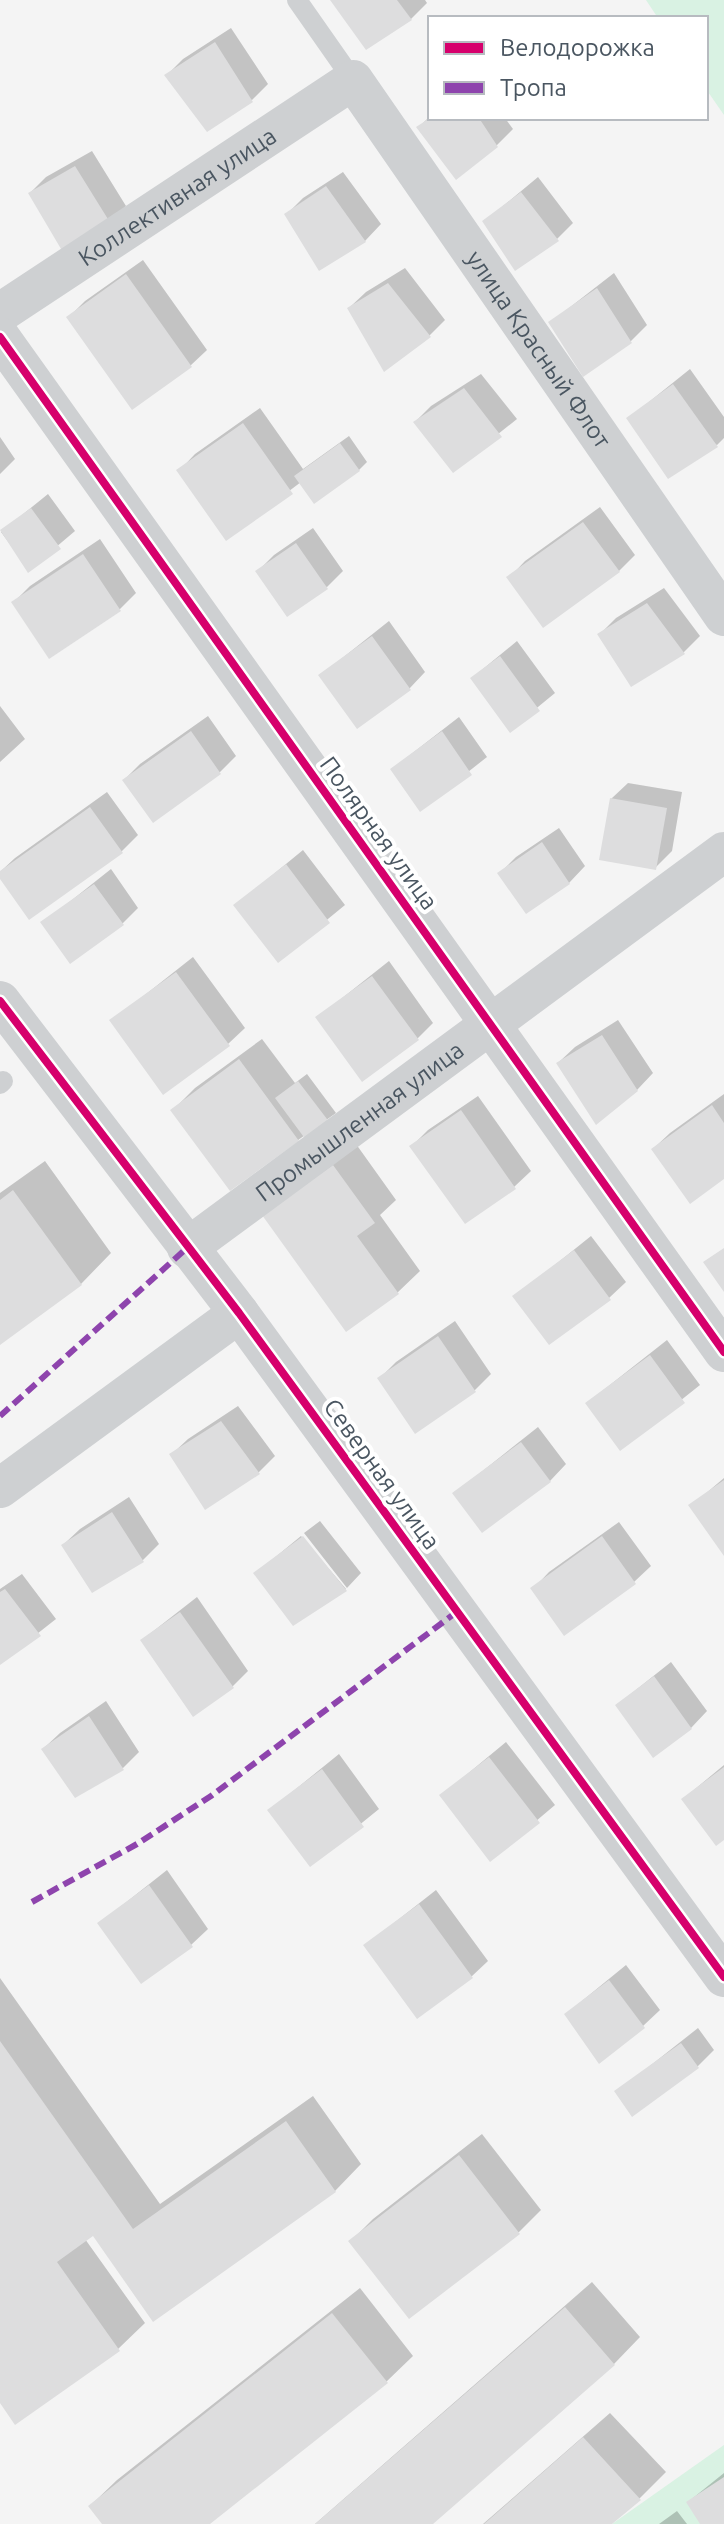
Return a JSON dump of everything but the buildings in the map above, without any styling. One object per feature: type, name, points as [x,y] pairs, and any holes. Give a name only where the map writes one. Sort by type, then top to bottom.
[{"type":"street","name":"Коллективная улица","points":[[0,313],[353,80]]},
{"type":"street","name":"улица Красный Флот","points":[[353,80],[724,616]]},
{"type":"street","name":"Полярная улица","points":[[0,337],[724,1352]]},
{"type":"street","name":"Промышленная улица","points":[[187,1248],[724,852]]},
{"type":"street","name":"Северная улица","points":[[0,1001],[239,1313],[724,1977]]},
{"type":"street","points":[[0,1488],[239,1313]]},
{"type":"lane","points":[[297,0],[353,80]]},
{"type":"green space","points":[[646,0],[724,0],[724,115],[708,92],[708,16],[657,16]]},
{"type":"green space","points":[[724,2445],[724,2524],[612,2524]]},
{"type":"marked path","points":[[0,1416],[187,1248]]},
{"type":"marked path","points":[[32,1902],[137,1844],[211,1796],[458,1611]]},
{"type":"cycle path","points":[[0,337],[724,1352]]},
{"type":"cycle path","points":[[0,1001],[239,1313],[724,1977]]}]
